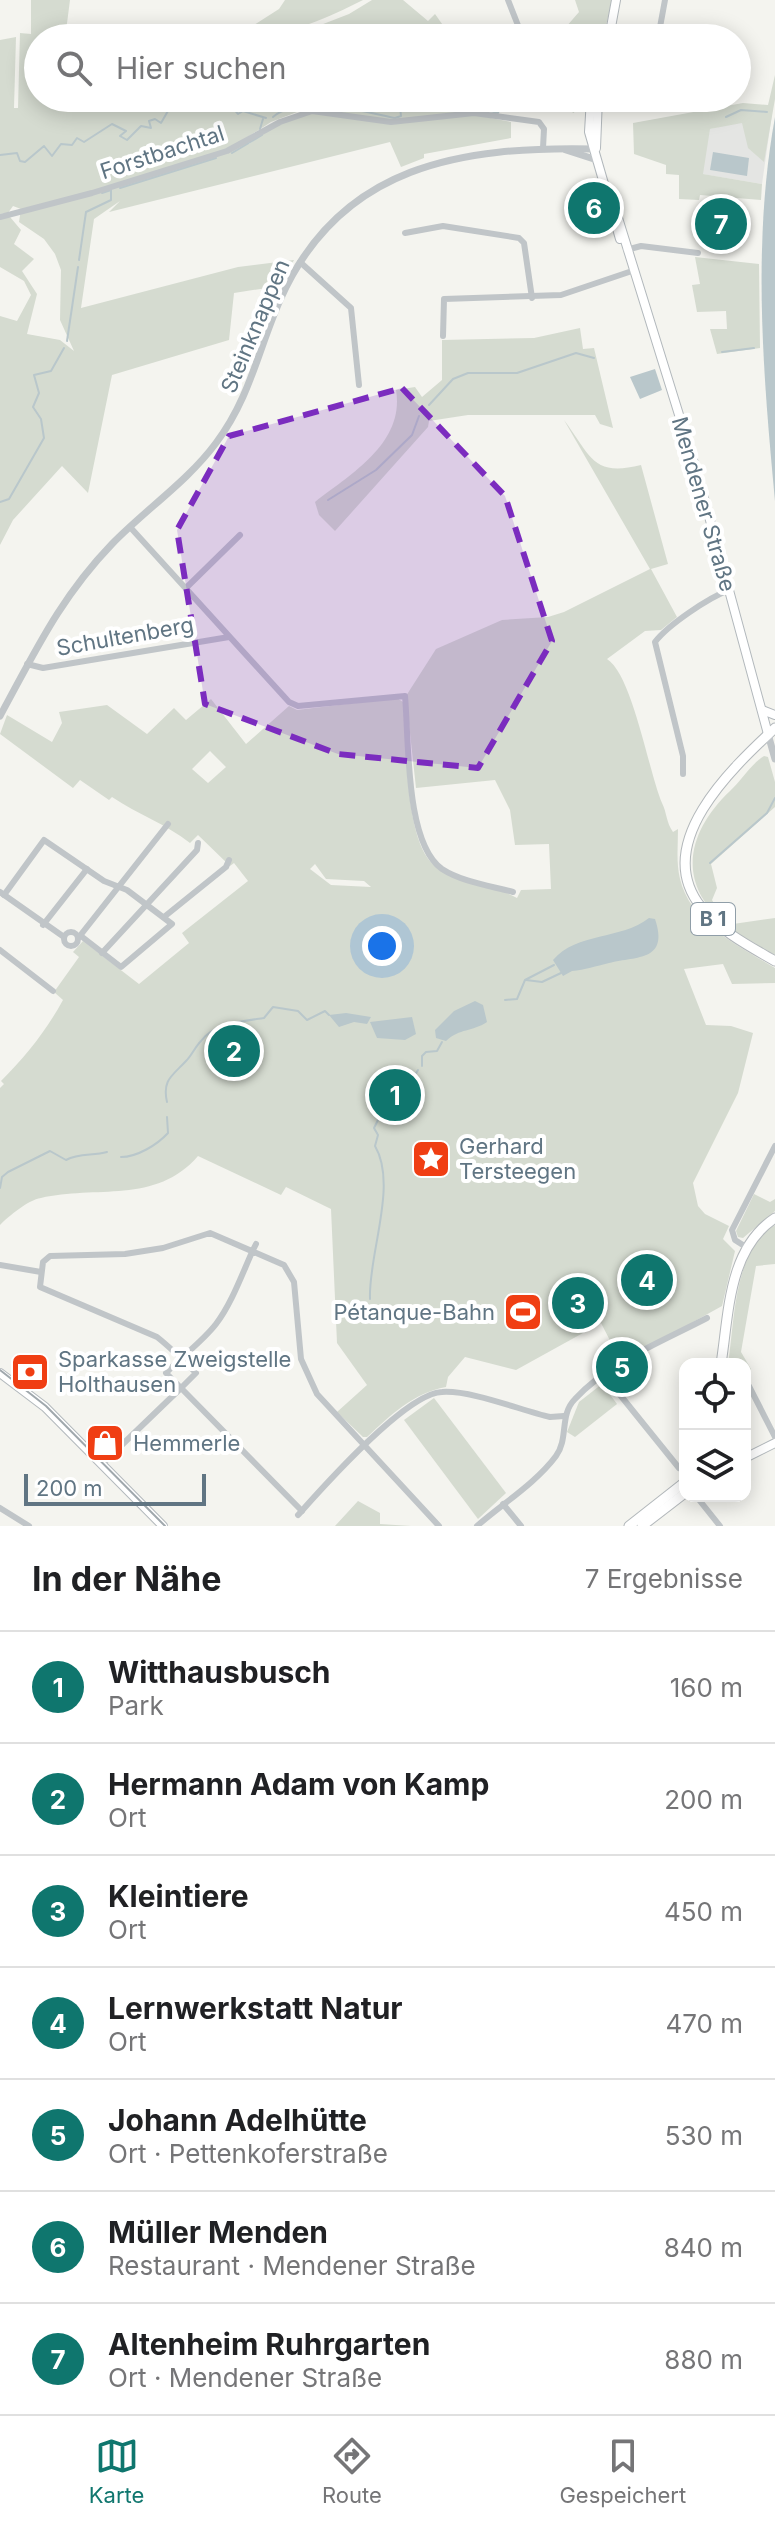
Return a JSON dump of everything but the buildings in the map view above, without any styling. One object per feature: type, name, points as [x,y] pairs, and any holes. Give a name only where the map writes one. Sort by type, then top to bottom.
[{"type":"main road","points":[[612,24],[616,0]]},
{"type":"main road","name":"Mendener Straße","points":[[590,112],[588,129],[596,149]]},
{"type":"main road","name":"Mendener Straße","points":[[597,112],[596,149],[604,186],[614,205],[632,271],[685,432],[762,710],[772,731]]},
{"type":"main road","points":[[762,710],[775,715]]},
{"type":"main road","name":"B 1","points":[[772,731],[699,815],[687,839],[684,864],[701,907],[729,933],[775,961]]},
{"type":"main road","points":[[722,1358],[737,1270],[746,1247],[762,1226],[775,1218]]},
{"type":"main road","points":[[0,1373],[45,1407],[163,1526]]},
{"type":"main road","points":[[751,1454],[775,1440]]},
{"type":"main road","points":[[629,1526],[679,1487]]},
{"type":"main road","points":[[642,1526],[679,1498]]},
{"type":"street","points":[[508,0],[517,24]]},
{"type":"street","points":[[661,24],[665,0]]},
{"type":"street","name":"Forstbachtal","points":[[0,217],[219,154],[280,122],[309,112]]},
{"type":"street","name":"Forstbachtal","points":[[319,112],[391,122],[466,113],[532,121],[544,129],[543,148]]},
{"type":"street","name":"Steinknappen","points":[[0,716],[50,621],[99,559],[202,462],[232,422],[254,377],[278,304],[300,262],[334,220],[392,179],[460,156],[543,148],[596,149]]},
{"type":"street","name":"Steinknappen","points":[[564,149],[597,160]]},
{"type":"street","points":[[405,233],[443,226],[519,238],[524,243],[532,298]]},
{"type":"street","points":[[626,250],[641,246],[698,253]]},
{"type":"street","points":[[300,262],[351,308],[359,385]]},
{"type":"street","points":[[443,336],[444,299],[532,298],[586,289],[632,271]]},
{"type":"street","points":[[130,527],[294,705],[405,696],[417,829],[426,853],[448,872],[513,892]]},
{"type":"street","points":[[187,587],[240,535]]},
{"type":"street","points":[[683,774],[683,756],[655,642],[668,628],[729,590]]},
{"type":"street","name":"Schultenberg","points":[[27,664],[43,668],[229,637]]},
{"type":"street","name":"Mendener Straße","points":[[772,731],[775,759]]},
{"type":"street","points":[[80,937],[121,967],[172,924],[147,904],[119,887],[87,869],[44,840],[2,893],[64,937],[71,946],[80,937],[119,887],[168,824]]},
{"type":"street","points":[[102,953],[197,850],[198,843]]},
{"type":"street","points":[[164,917],[226,867],[229,860]]},
{"type":"street","points":[[43,925],[87,869]]},
{"type":"street","points":[[0,950],[53,991]]},
{"type":"street","points":[[746,1247],[735,1240],[732,1230],[775,1146]]},
{"type":"street","points":[[101,1465],[196,1373],[157,1337],[44,1291],[40,1287],[45,1257],[125,1254],[163,1248],[210,1233],[255,1247],[284,1265],[292,1275],[297,1339],[308,1377],[336,1418],[439,1526]]},
{"type":"street","points":[[255,1247],[217,1322],[166,1373],[300,1513],[394,1418],[435,1393],[453,1393],[550,1417],[564,1416]]},
{"type":"street","points":[[0,1265],[41,1272]]},
{"type":"street","points":[[477,1526],[558,1453],[564,1416],[577,1396],[604,1375],[707,1318]]},
{"type":"street","points":[[604,1375],[679,1468]]},
{"type":"street","points":[[751,1390],[775,1440]]},
{"type":"street","points":[[701,1502],[720,1526]]},
{"type":"street","points":[[503,1504],[521,1526]]},
{"type":"street","points":[[0,1508],[29,1526]]},
{"type":"highlighted area","points":[[402,388],[505,496],[552,641],[478,768],[338,754],[205,704],[177,530],[229,436]]},
{"type":"shaded area","points":[[31,0],[70,0],[67,24],[31,24]]},
{"type":"shaded area","points":[[285,0],[363,0],[309,24],[256,24],[279,9]]},
{"type":"shaded area","points":[[372,0],[403,0],[428,21],[435,14],[442,24],[323,24],[349,14]]},
{"type":"shaded area","points":[[575,0],[612,0],[606,24],[569,24],[579,12]]},
{"type":"shaded area","points":[[20,33],[24,33],[24,112],[297,112],[271,122],[246,138],[249,144],[274,126],[314,112],[471,112],[511,122],[511,138],[424,154],[424,158],[401,167],[390,142],[109,212],[120,201],[94,219],[81,308],[238,267],[294,260],[279,286],[234,293],[229,340],[112,375],[88,493],[62,466],[13,520],[0,545],[0,316],[17,321],[31,295],[24,281],[0,267],[0,219],[10,217],[21,230],[14,244],[34,259],[22,271],[37,294],[27,334],[60,340],[74,351],[60,320],[61,270],[55,254],[44,239],[19,222],[21,209],[13,206],[8,213],[0,214],[0,40],[16,37],[14,108],[18,108]]},
{"type":"shaded area","points":[[775,75],[775,99],[764,162],[748,148],[742,123],[710,129],[703,174],[762,184],[761,200],[700,195],[699,200],[679,199],[679,175],[666,174],[666,165],[634,154],[633,123],[694,112],[751,112],[751,104],[768,105]]},
{"type":"shaded area","points":[[772,114],[762,184],[702,174],[706,130]]},
{"type":"shaded area","points":[[775,117],[775,501],[764,357],[762,260],[768,164]]},
{"type":"shaded area","points":[[713,152],[749,158],[747,176],[710,170]]},
{"type":"shaded area","points":[[695,257],[759,264],[760,348],[717,354],[710,329],[727,329],[726,311],[697,312],[692,285],[700,284]]},
{"type":"shaded area","points":[[580,328],[583,349],[594,348],[613,428],[600,424],[595,415],[468,415],[429,421],[428,427],[335,531],[319,515],[315,502],[359,468],[384,441],[397,409],[396,390],[415,387],[422,397],[442,380],[442,340],[534,338]]},
{"type":"shaded area","points":[[655,369],[662,390],[640,399],[630,377]]},
{"type":"shaded area","points":[[564,420],[587,453],[602,466],[625,468],[641,465],[668,564],[651,569],[677,617],[661,630],[645,631],[607,659],[625,684],[669,825],[673,832],[678,829],[678,866],[686,895],[694,909],[718,932],[775,968],[775,983],[732,984],[723,964],[684,969],[706,1025],[731,1026],[753,1033],[738,1093],[693,1183],[698,1206],[705,1214],[729,1226],[723,1239],[735,1251],[722,1306],[621,1362],[601,1323],[516,1370],[465,1357],[448,1377],[446,1387],[413,1400],[363,1437],[337,1412],[367,1385],[337,1343],[331,1209],[286,1187],[281,1195],[198,1156],[181,1171],[144,1187],[36,1199],[0,1225],[0,1088],[4,1084],[1,1081],[35,1043],[63,1000],[54,992],[79,957],[73,952],[83,941],[139,984],[189,943],[182,933],[248,881],[234,863],[230,866],[198,835],[190,843],[112,797],[109,800],[80,780],[73,788],[0,734],[7,715],[52,742],[62,723],[59,712],[107,705],[147,734],[174,708],[186,720],[211,699],[246,744],[289,706],[297,710],[397,698],[403,702],[412,814],[425,854],[435,866],[450,875],[517,898],[521,890],[551,889],[549,844],[515,845],[510,810],[495,780],[416,788],[406,696],[436,649],[502,620],[548,617],[564,612],[650,569]],"holes":[[[210,751],[226,767],[208,783],[192,769]],[[315,864],[326,879],[364,881],[371,887],[331,885],[310,869]]]},
{"type":"shaded area","points":[[764,756],[768,757],[775,782],[775,807],[711,864],[717,888],[712,900],[722,917],[733,924],[775,918],[775,955],[723,922],[708,906],[693,872],[693,855],[705,822],[716,806]]},
{"type":"shaded area","points":[[649,918],[655,919],[658,943],[648,954],[572,971],[563,976],[553,960],[574,945],[626,930]]},
{"type":"shaded area","points":[[475,1001],[483,1005],[487,1022],[446,1041],[436,1038],[435,1030],[454,1011]]},
{"type":"shaded area","points":[[346,1013],[371,1017],[367,1024],[354,1022],[339,1027],[329,1015]]},
{"type":"shaded area","points":[[412,1017],[416,1034],[405,1040],[377,1038],[370,1022]]},
{"type":"shaded area","points":[[754,1194],[770,1202],[775,1199],[775,1211],[743,1238],[738,1237],[736,1231]]},
{"type":"shaded area","points":[[775,1225],[775,1264],[756,1266],[741,1352],[745,1358],[729,1358],[738,1288],[751,1252],[761,1237]]},
{"type":"shaded area","points":[[602,1384],[617,1404],[575,1437],[567,1432],[579,1402]]},
{"type":"shaded area","points":[[434,1398],[506,1493],[478,1519],[404,1420]]},
{"type":"shaded area","points":[[358,1501],[380,1513],[380,1524],[411,1526],[335,1526]]},
{"type":"waterway","points":[[751,111],[767,112]]},
{"type":"waterway","points":[[0,155],[17,153],[20,161],[25,162],[44,146],[52,156],[61,144],[72,145],[77,138],[84,142],[112,124],[126,131],[120,136],[127,140],[141,126],[151,128],[149,121],[155,119],[161,123],[167,112]]},
{"type":"waterway","points":[[236,112],[241,112]]},
{"type":"waterway","points":[[246,112],[266,118]]},
{"type":"waterway","points":[[273,117],[282,112]]},
{"type":"waterway","points":[[364,112],[395,118],[401,116],[401,112]]},
{"type":"waterway","points":[[494,112],[498,112]]},
{"type":"waterway","points":[[726,117],[737,112]]},
{"type":"waterway","points":[[260,129],[263,119]]},
{"type":"waterway","points":[[232,153],[262,135]]},
{"type":"waterway","points":[[120,188],[216,158]]},
{"type":"waterway","points":[[102,193],[111,190]]},
{"type":"waterway","points":[[79,260],[86,212],[111,200],[111,190]]},
{"type":"waterway","points":[[67,341],[78,267]]},
{"type":"waterway","points":[[0,502],[9,499],[44,438],[41,419],[33,407],[39,393],[34,375],[51,371],[64,348]]},
{"type":"waterway","points":[[722,352],[754,348]]},
{"type":"waterway","points":[[429,405],[453,379],[468,373],[517,373],[576,353],[594,358]]},
{"type":"waterway","points":[[328,500],[376,470],[412,435],[419,416]]},
{"type":"waterway","points":[[710,863],[767,813],[775,798]]},
{"type":"waterway","points":[[505,1000],[517,999],[525,980],[554,965]]},
{"type":"waterway","points":[[526,980],[542,982],[561,973]]},
{"type":"waterway","points":[[167,1102],[169,1079],[214,1030],[264,1018],[273,1007],[298,1011],[307,1020],[325,1011],[329,1015]]},
{"type":"waterway","points":[[422,1066],[422,1056],[426,1052],[437,1051],[442,1042]]},
{"type":"waterway","points":[[394,1110],[418,1070]]},
{"type":"waterway","points":[[370,1299],[383,1200],[384,1180],[375,1146],[378,1135],[374,1128],[381,1114]]},
{"type":"waterway","points":[[121,1157],[140,1153],[168,1133],[167,1117]]},
{"type":"waterway","points":[[0,1188],[2,1177],[8,1172],[50,1151],[66,1160],[107,1152]]},
{"type":"tram line","points":[[0,1370],[46,1406],[165,1526]]},
{"type":"place","name":"Müller Menden","points":[[594,208]]},
{"type":"place","name":"Altenheim Ruhrgarten","points":[[721,224]]},
{"type":"place","name":"Hermann Adam von Kamp","points":[[234,1051]]},
{"type":"place","name":"Witthausbusch","points":[[395,1095]]},
{"type":"place","name":"Gerhard Tersteegen","points":[[431,1159]]},
{"type":"place","name":"Lernwerkstatt Natur","points":[[647,1280]]},
{"type":"place","name":"Kleintiere","points":[[578,1303]]},
{"type":"place","name":"Pétanque-Bahn","points":[[523,1312]]},
{"type":"place","name":"Johann Adelhütte","points":[[622,1367]]},
{"type":"place","name":"Sparkasse Zweigstelle Holthausen","points":[[30,1372]]},
{"type":"place","name":"Hemmerle","points":[[105,1443]]}]
